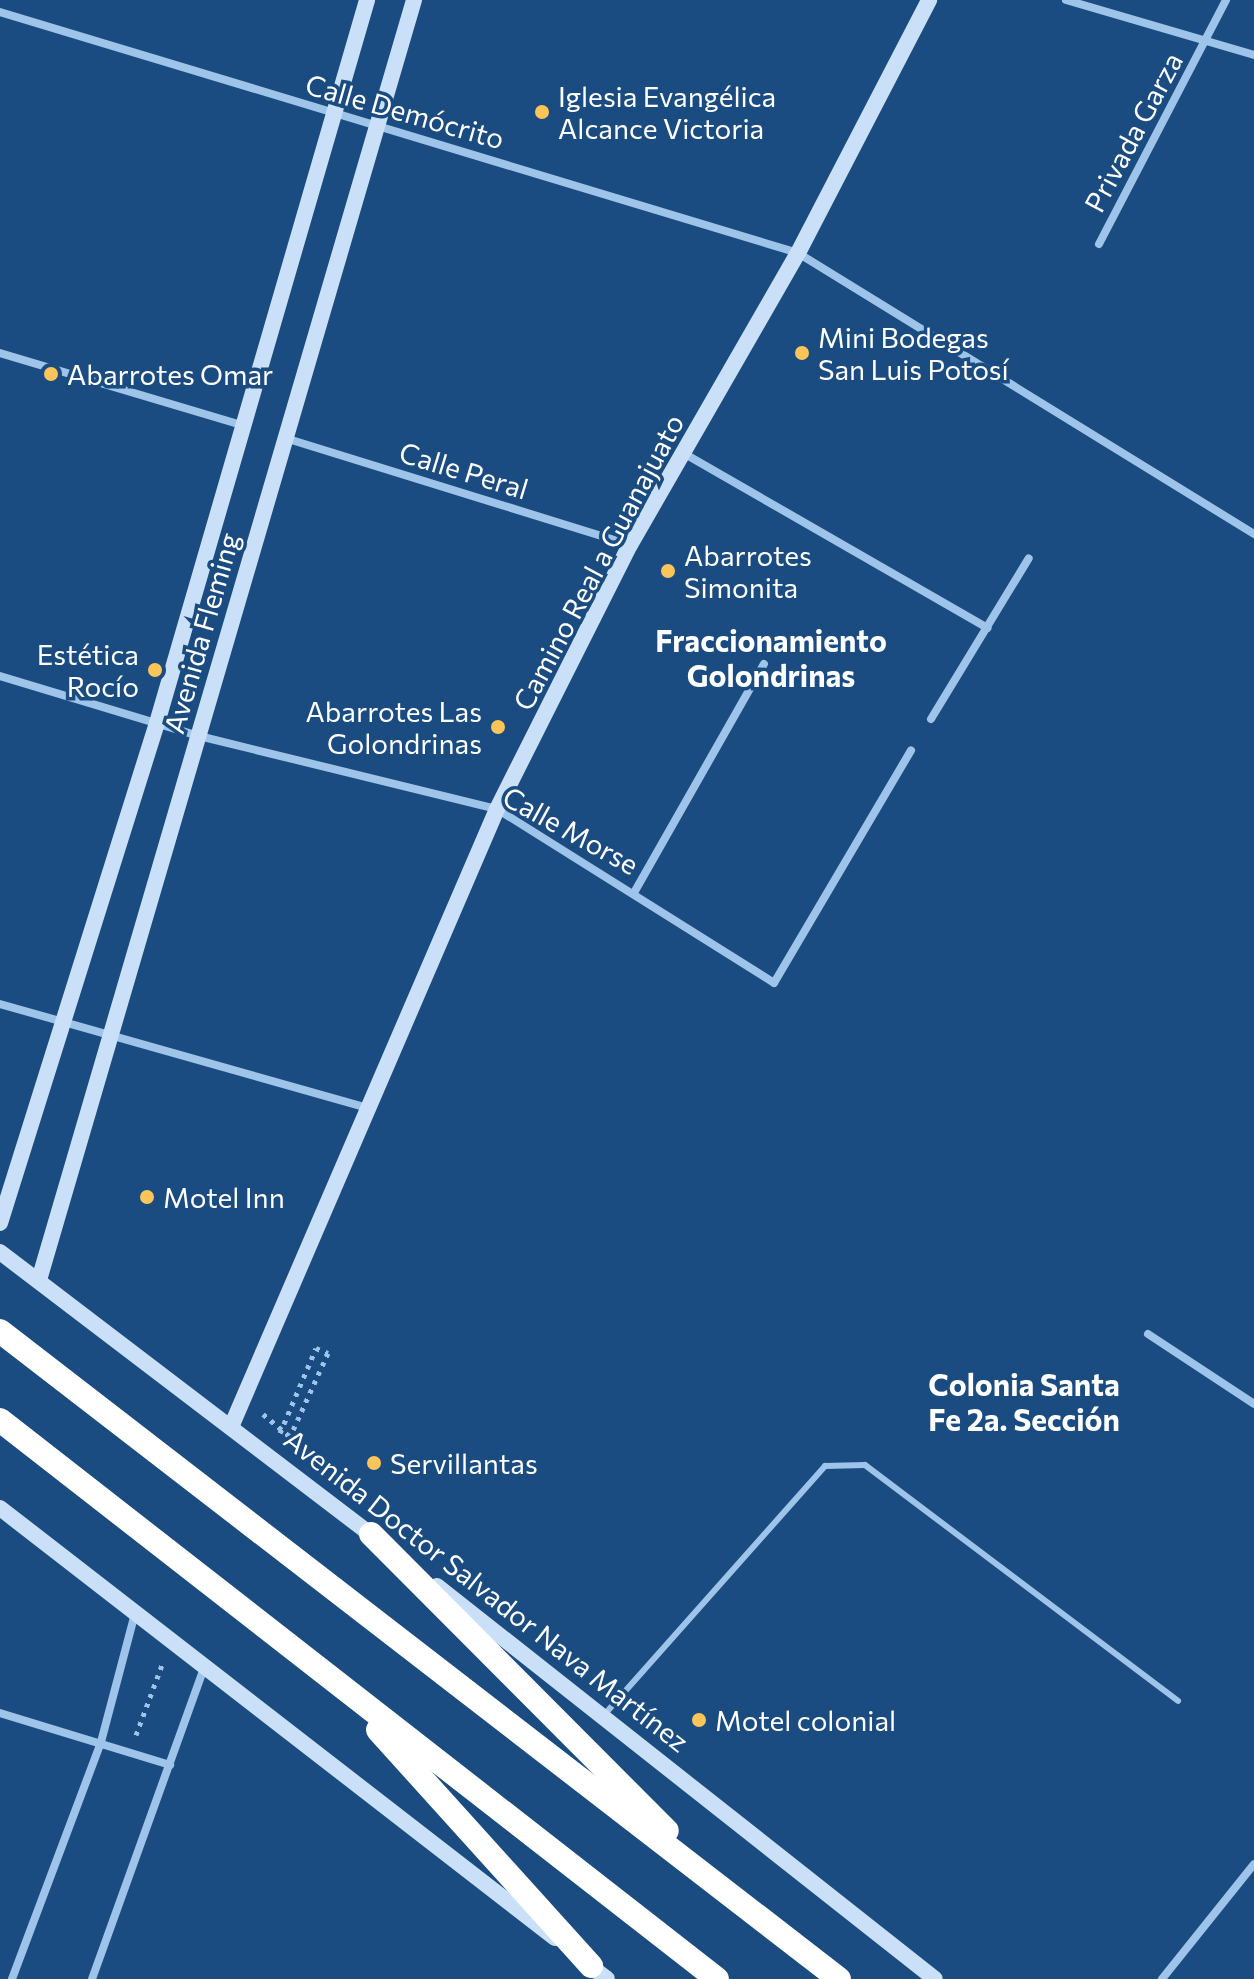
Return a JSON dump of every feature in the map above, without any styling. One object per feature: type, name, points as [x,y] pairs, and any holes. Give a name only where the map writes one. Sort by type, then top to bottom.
[{"type":"highway","points":[[0,1331],[839,1979]]},
{"type":"highway","points":[[0,1420],[717,1979]]},
{"type":"highway","points":[[371,1534],[737,1901]]},
{"type":"highway","points":[[333,1681],[593,1975]]},
{"type":"street","name":"Avenida Fleming","points":[[0,1223],[67,1021],[157,723],[241,425],[367,0]]},
{"type":"street","name":"Avenida Fleming","points":[[39,1280],[107,1033],[199,736],[414,0]]},
{"type":"street","name":"Camino Real a Guanajuato","points":[[231,1427],[365,1107],[497,809],[630,545],[798,253],[929,0]]},
{"type":"street","points":[[1066,0],[1254,55]]},
{"type":"street","name":"Privada Garza","points":[[1099,244],[1226,0]]},
{"type":"street","name":"Calle Demócrito","points":[[0,12],[798,253],[1254,534]]},
{"type":"street","points":[[0,353],[241,425]]},
{"type":"street","name":"Calle Peral","points":[[284,438],[630,545]]},
{"type":"street","points":[[685,454],[987,628]]},
{"type":"street","points":[[931,719],[1029,558]]},
{"type":"street","points":[[635,891],[764,664]]},
{"type":"street","name":"Calle Morse","points":[[0,676],[199,736],[497,809],[635,891],[774,983],[911,750]]},
{"type":"street","points":[[0,1004],[365,1107]]},
{"type":"street","name":"Avenida Doctor Salvador Nava Martínez","points":[[0,1252],[371,1534],[935,1979]]},
{"type":"street","points":[[1148,1334],[1254,1404]]},
{"type":"street","points":[[0,1508],[136,1608],[593,1975]]},
{"type":"street","points":[[12,1979],[101,1742],[136,1608]]},
{"type":"street","points":[[92,1979],[205,1666]]},
{"type":"street","points":[[0,1713],[170,1765]]},
{"type":"street","points":[[1162,1979],[1254,1864]]},
{"type":"lane","points":[[603,1717],[825,1466],[865,1465],[1178,1701]]},
{"type":"path","points":[[244,1398],[290,1437],[328,1353],[316,1348],[283,1426]]},
{"type":"path","points":[[132,1745],[171,1639]]},
{"type":"place","name":"Iglesia Evangélica Alcance Victoria","points":[[542,112]]},
{"type":"place","name":"Mini Bodegas San Luis Potosí","points":[[802,353]]},
{"type":"place","name":"Abarrotes Omar","points":[[51,374]]},
{"type":"place","name":"Abarrotes Simonita","points":[[668,571]]},
{"type":"place","name":"Estética Rocío","points":[[155,670]]},
{"type":"place","name":"Abarrotes Las Golondrinas","points":[[498,727]]},
{"type":"place","name":"Motel Inn","points":[[147,1197]]},
{"type":"place","name":"Servillantas","points":[[374,1463]]},
{"type":"place","name":"Motel colonial","points":[[699,1720]]},
{"type":"district","name":"Fraccionamiento Golondrinas","points":[[771,657]]},
{"type":"district","name":"Colonia Santa Fe 2a. Sección","points":[[1024,1401]]}]
